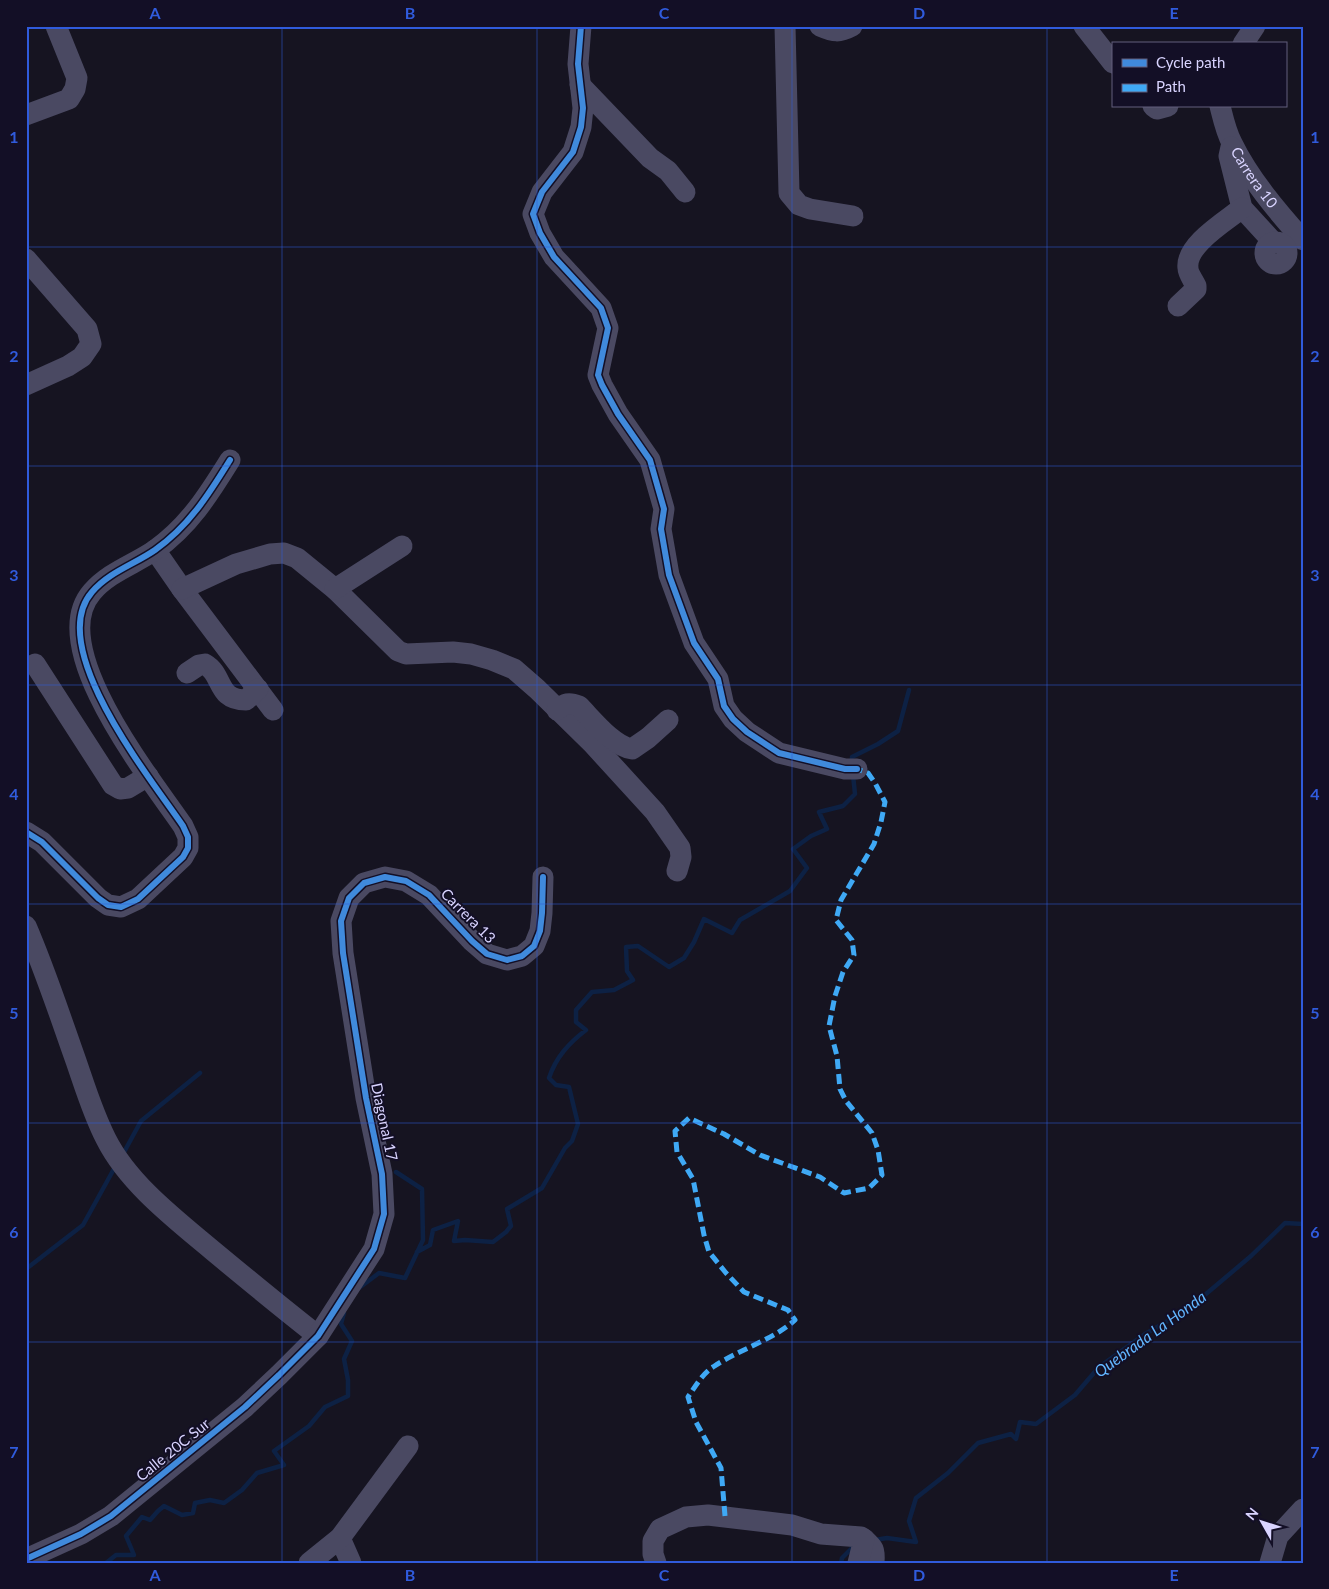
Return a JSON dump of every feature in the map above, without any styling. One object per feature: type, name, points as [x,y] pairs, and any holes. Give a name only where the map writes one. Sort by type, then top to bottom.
[{"type":"street","points":[[26,115],[69,99],[75,89],[77,78],[56,26]]},
{"type":"street","points":[[581,26],[578,64],[583,108],[581,128],[574,152],[542,192],[533,214],[540,233],[554,258],[601,308],[608,328],[598,375],[618,414],[650,460],[664,509],[661,529],[669,576],[694,643],[718,679],[724,706],[747,732],[780,753],[845,769],[857,769]]},
{"type":"street","points":[[785,26],[789,193],[799,204],[810,209],[852,216]]},
{"type":"street","points":[[820,26],[832,31],[842,32],[852,26]]},
{"type":"street","points":[[1084,26],[1112,62]]},
{"type":"street","points":[[1244,42],[1255,26]]},
{"type":"street","points":[[580,85],[650,158],[668,171],[685,192]]},
{"type":"street","name":"Carrera 10","points":[[1221,108],[1231,143],[1259,186],[1303,240]]},
{"type":"street","points":[[1231,143],[1229,156],[1242,208],[1274,243]]},
{"type":"street","points":[[1178,306],[1196,289],[1188,269],[1189,254],[1197,244],[1242,208]]},
{"type":"street","points":[[26,259],[87,330],[91,344],[82,357],[68,366],[26,385]]},
{"type":"street","points":[[26,832],[42,842],[98,898],[108,905],[121,907],[138,899],[183,857],[188,848],[188,837],[183,826],[117,732],[98,696],[82,648],[79,624],[83,605],[92,592],[108,577],[155,550],[179,530],[194,515],[230,460]]},
{"type":"street","points":[[335,589],[402,546]]},
{"type":"street","points":[[155,550],[273,710]]},
{"type":"street","points":[[182,589],[236,564],[270,554],[284,553],[297,558],[335,589],[398,651],[406,654],[453,652],[471,654],[514,669],[538,689],[592,743],[654,812],[680,848],[681,857],[677,871]]},
{"type":"street","points":[[35,664],[113,785],[120,789],[128,788],[148,776]]},
{"type":"street","points":[[187,673],[199,665],[205,664],[211,667],[227,694],[235,700],[246,700],[258,689]]},
{"type":"street","points":[[557,710],[563,704],[571,703],[578,706],[613,740],[624,748],[632,749],[668,720]]},
{"type":"street","name":"Carrera 13","points":[[349,898],[364,883],[385,877],[406,881],[429,895],[472,941],[487,954],[507,960],[522,956],[534,946],[540,931],[543,877]]},
{"type":"street","name":"Diagonal 17","points":[[318,1336],[374,1249],[384,1214],[382,1174],[366,1098],[343,953],[341,921],[349,898]]},
{"type":"street","points":[[26,926],[37,951],[89,1098],[106,1140],[122,1164],[156,1202],[255,1286],[318,1336]]},
{"type":"street","name":"Calle 20C Sur","points":[[26,1559],[81,1534],[111,1516],[245,1407],[318,1336]]},
{"type":"street","points":[[309,1563],[340,1538],[408,1446]]},
{"type":"street","points":[[1270,1563],[1278,1536],[1303,1509]]},
{"type":"street","points":[[656,1563],[653,1554],[653,1541],[660,1529],[686,1517],[708,1514],[792,1525],[820,1534],[856,1536],[864,1539],[873,1547],[875,1552],[874,1563]]},
{"type":"street","points":[[340,1538],[352,1563]]},
{"type":"street","points":[[858,1563],[864,1539]]},
{"type":"waterway","points":[[852,763],[852,757],[898,731],[909,690]]},
{"type":"waterway","points":[[417,1252],[430,1245],[433,1230],[458,1221],[454,1241],[493,1242],[506,1232],[511,1226],[507,1209],[542,1188],[565,1148],[572,1141],[578,1124],[569,1087],[556,1085],[549,1078],[555,1063],[564,1051],[586,1030],[576,1022],[576,1010],[592,992],[614,990],[633,980],[627,971],[626,947],[638,946],[669,967],[684,958],[694,942],[704,919],[732,933],[740,920],[790,891],[807,868],[793,849],[811,836],[827,829],[819,812],[843,806],[855,794],[853,775]]},
{"type":"waterway","points":[[123,1154],[141,1121],[200,1073]]},
{"type":"waterway","points":[[26,1269],[83,1225],[115,1167]]},
{"type":"waterway","points":[[359,1288],[379,1273],[405,1278],[423,1240],[422,1189],[396,1172]]},
{"type":"waterway","name":"Quebrada La Honda","points":[[875,1540],[887,1538],[916,1542],[909,1521],[916,1498],[948,1473],[978,1443],[1011,1434],[1016,1439],[1020,1422],[1036,1424],[1075,1395],[1099,1367],[1145,1334],[1187,1310],[1251,1256],[1285,1223],[1303,1224]]},
{"type":"waterway","points":[[106,1563],[116,1555],[134,1555],[126,1536],[142,1517],[150,1520],[164,1506],[182,1515],[193,1513],[195,1503],[210,1500],[224,1503],[242,1490],[257,1473],[284,1465],[274,1451],[309,1426],[325,1407],[348,1396],[348,1380],[344,1359],[352,1341],[341,1324],[344,1313]]},
{"type":"waterway","name":"Quebrada La Honda","points":[[841,1563],[842,1558],[854,1546]]},
{"type":"marked path","points":[[725,1516],[721,1468],[696,1422],[688,1397],[699,1380],[709,1370],[766,1339],[795,1320],[788,1310],[744,1292],[709,1252],[693,1179],[677,1152],[675,1131],[689,1118],[724,1134],[760,1155],[820,1177],[844,1193],[869,1188],[882,1175],[878,1150],[872,1133],[846,1101],[840,1089],[837,1056],[829,1026],[835,996],[843,972],[854,955],[852,940],[836,920],[841,900],[874,844],[885,802],[868,773],[857,769]]},
{"type":"cycle path","points":[[581,26],[578,64],[583,108],[581,127],[573,152],[542,192],[533,214],[540,233],[554,257],[601,308],[608,328],[598,375],[618,414],[650,460],[664,509],[661,529],[669,575],[694,643],[718,679],[724,706],[733,719],[747,732],[779,753],[845,769],[857,769]]},
{"type":"cycle path","points":[[26,832],[42,842],[98,898],[108,905],[121,907],[138,899],[183,857],[188,848],[188,837],[183,826],[127,746],[91,678],[81,645],[81,616],[92,592],[99,585],[155,550],[178,531],[206,497],[230,460]]},
{"type":"cycle path","points":[[26,1559],[81,1534],[111,1516],[245,1407],[318,1336],[374,1249],[384,1214],[382,1174],[366,1098],[343,953],[341,921],[349,898],[364,883],[385,877],[406,881],[429,895],[472,941],[487,954],[507,960],[522,956],[534,946],[540,931],[543,877]]}]
